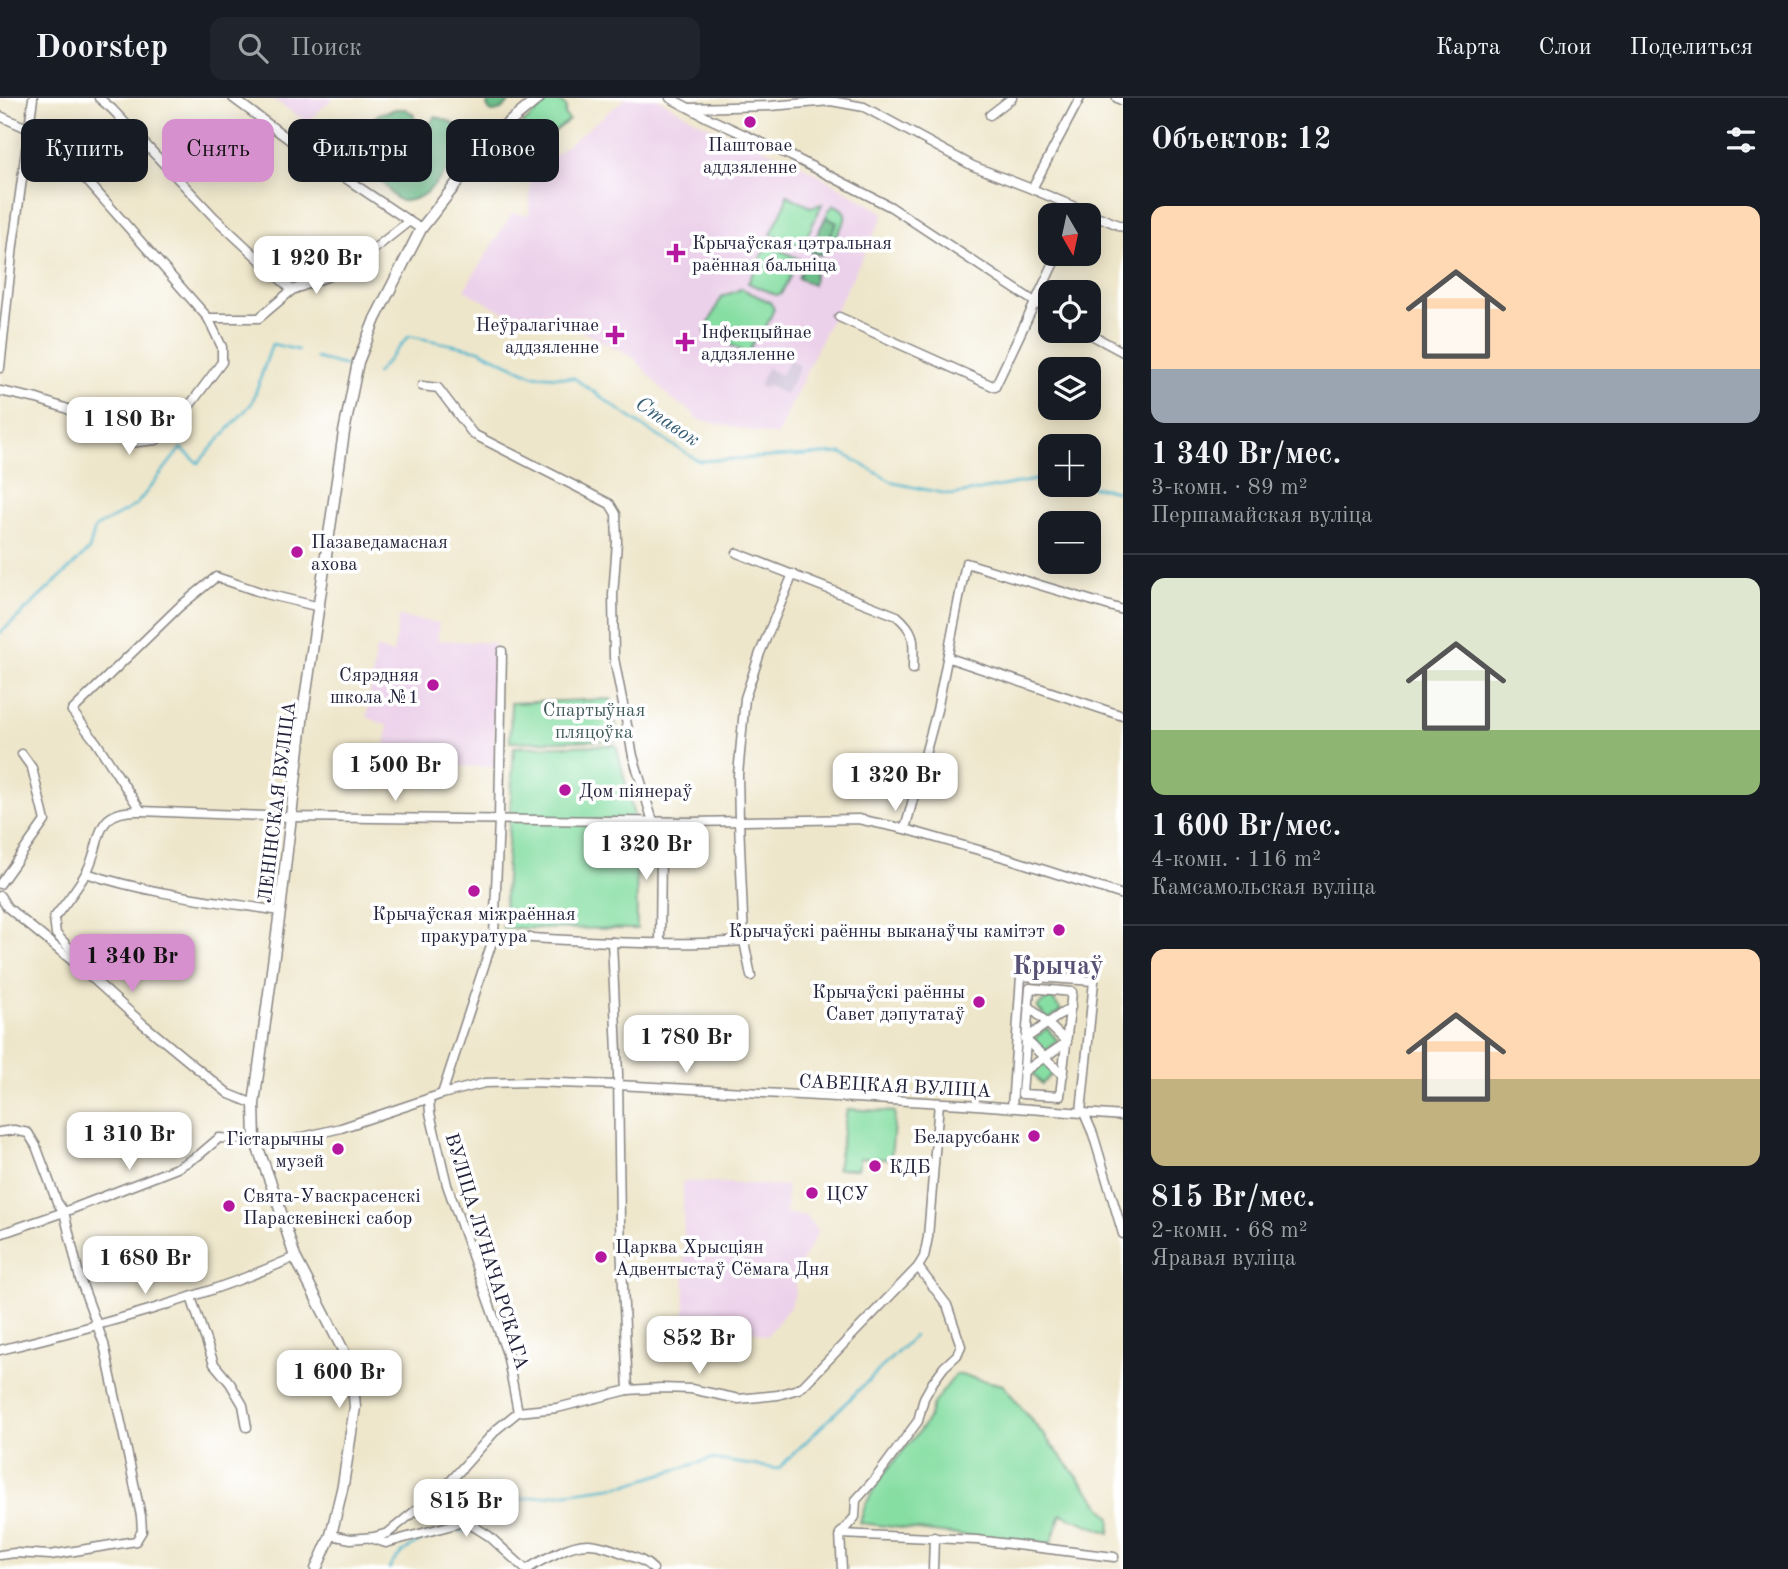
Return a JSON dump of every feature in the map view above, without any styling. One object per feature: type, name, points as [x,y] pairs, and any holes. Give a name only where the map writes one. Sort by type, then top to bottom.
[{"type":"main road","name":"ЛЕНІНСКАЯ ВУЛІЦА","points":[[316,1569],[331,1535],[343,1485],[355,1408],[353,1385],[343,1350],[295,1257],[255,1140],[254,1104],[303,713],[344,432],[358,362],[375,319],[421,229],[495,134],[539,98]]},
{"type":"street","points":[[30,119],[33,98]]},
{"type":"street","points":[[99,98],[214,217],[292,290]]},
{"type":"street","points":[[233,98],[302,149],[421,229]]},
{"type":"street","points":[[670,98],[891,207],[1038,305]]},
{"type":"street","points":[[990,115],[1012,98]]},
{"type":"street","points":[[1032,189],[1080,98]]},
{"type":"street","points":[[1117,98],[1123,101]]},
{"type":"street","points":[[690,108],[770,106],[810,100],[864,107],[973,166],[1059,203]]},
{"type":"street","points":[[0,116],[21,125]]},
{"type":"street","points":[[0,368],[22,182]]},
{"type":"street","points":[[0,391],[65,408],[128,443],[156,440],[187,409],[222,362],[222,347],[208,318],[88,182]]},
{"type":"street","points":[[1101,220],[1123,227]]},
{"type":"street","points":[[208,318],[259,318],[292,290],[350,268],[408,222]]},
{"type":"street","points":[[839,317],[995,387],[1052,266]]},
{"type":"street","points":[[1101,340],[1123,352]]},
{"type":"street","points":[[422,386],[438,388],[473,434],[610,504],[616,514],[614,658],[633,756],[661,848],[660,942]]},
{"type":"street","points":[[737,552],[897,616],[914,636],[913,669]]},
{"type":"street","points":[[905,830],[935,721],[966,563],[1123,610]]},
{"type":"street","points":[[751,976],[744,941],[738,775],[745,698],[772,622],[793,574]]},
{"type":"street","points":[[141,811],[96,742],[72,711],[180,607],[216,577],[265,594],[320,607]]},
{"type":"street","points":[[442,1094],[494,936],[502,651]]},
{"type":"street","points":[[948,658],[1123,716]]},
{"type":"street","points":[[0,884],[45,821],[32,768],[22,754]]},
{"type":"street","points":[[81,968],[78,957],[56,934],[54,918],[86,873],[104,826],[112,815],[125,810],[290,817],[739,821],[858,819],[1010,859],[1123,895]]},
{"type":"street","points":[[86,873],[118,884],[280,911]]},
{"type":"street","points":[[0,896],[7,907],[209,1078],[229,1094],[254,1104]]},
{"type":"street","points":[[494,936],[704,944],[744,941]]},
{"type":"street","points":[[612,942],[628,1390]]},
{"type":"street","points":[[1012,1108],[1021,976],[1094,981],[1083,1113],[1093,1133],[1119,1207],[1123,1234]]},
{"type":"street","points":[[1030,988],[1072,992],[1071,1007],[1060,1096],[1022,1094],[1030,988]]},
{"type":"street","points":[[1028,1005],[1067,1042]]},
{"type":"street","points":[[1026,1039],[1071,1007]]},
{"type":"street","points":[[1026,1039],[1063,1075]]},
{"type":"street","points":[[1023,1072],[1067,1042]]},
{"type":"street","name":"САВЕЦКАЯ ВУЛІЦА","points":[[0,1234],[177,1168],[219,1138],[282,1142],[341,1128],[429,1098],[485,1083],[618,1085],[1123,1116]]},
{"type":"street","name":"ВУЛІЦА ЛУНАЧАРСКАГА","points":[[429,1098],[447,1185],[507,1354],[518,1412]]},
{"type":"street","points":[[331,1535],[351,1539],[388,1533],[448,1484],[497,1429],[518,1412],[557,1408],[628,1390],[691,1390],[739,1399],[778,1395],[798,1389],[817,1373],[918,1267],[924,1257],[939,1103]]},
{"type":"street","points":[[0,1132],[14,1130],[29,1133],[57,1202],[64,1212],[80,1279],[104,1344],[142,1531],[136,1541],[50,1555],[0,1555]]},
{"type":"street","points":[[0,1350],[98,1326],[191,1297],[250,1277],[295,1257]]},
{"type":"street","points":[[842,1569],[840,1534],[855,1517],[856,1500],[918,1421],[924,1398],[961,1346],[947,1305],[918,1267]]},
{"type":"street","points":[[191,1297],[214,1364],[243,1405],[247,1427]]},
{"type":"street","points":[[448,1484],[459,1517],[489,1536],[527,1569],[580,1543],[606,1546],[643,1560],[653,1569]]},
{"type":"street","points":[[367,1538],[386,1543],[456,1524],[462,1519]]},
{"type":"street","points":[[840,1534],[976,1540],[1114,1557]]},
{"type":"street","points":[[933,1569],[934,1537]]},
{"type":"shaded area","points":[[271,98],[333,98],[310,119],[302,119]]},
{"type":"shaded area","name":"Крычаўская цэтральная раённая бальніца","points":[[626,98],[657,98],[703,124],[779,155],[781,153],[882,212],[883,216],[777,436],[695,419],[693,412],[672,400],[633,357],[553,317],[522,322],[464,290],[512,213],[529,215],[530,182],[559,182],[559,152]]},
{"type":"shaded area","points":[[789,360],[800,366],[786,395],[767,385],[765,389],[759,386],[767,368],[781,375]]},
{"type":"shaded area","name":"Сярэдняя школа №1","points":[[399,617],[439,623],[437,640],[494,643],[495,767],[416,765],[386,778],[384,759],[388,726],[367,717],[376,648],[393,654]]},
{"type":"shaded area","points":[[683,1181],[787,1186],[786,1213],[806,1216],[818,1232],[797,1270],[795,1294],[790,1307],[767,1336],[736,1325],[685,1321]]},
{"type":"green space","points":[[489,98],[512,98],[503,108],[491,112],[487,106]]},
{"type":"green space","points":[[552,98],[557,98],[566,107],[565,115],[569,120],[559,128],[559,119],[529,119]]},
{"type":"green space","points":[[405,109],[413,114],[415,119],[372,119],[379,114]]},
{"type":"green space","points":[[435,117],[446,120],[446,171],[430,189],[405,201],[396,198],[381,182],[432,182],[432,121]]},
{"type":"green space","points":[[787,195],[810,207],[822,204],[802,247],[771,234]]},
{"type":"green space","points":[[834,205],[843,210],[845,220],[827,253],[811,253],[829,210]]},
{"type":"green space","points":[[826,217],[837,223],[820,254],[810,250]]},
{"type":"green space","points":[[767,244],[799,259],[781,294],[776,295],[748,283]]},
{"type":"green space","points":[[805,263],[815,267],[813,285],[798,278]]},
{"type":"green space","points":[[740,288],[770,302],[774,309],[761,338],[753,342],[750,355],[729,344],[730,341],[725,342],[705,332],[721,297]]},
{"type":"green space","name":"Спартыўная пляцоўка","points":[[611,699],[619,740],[510,742],[511,703]]},
{"type":"green space","points":[[616,745],[636,824],[637,929],[503,928],[514,747]]},
{"type":"green space","points":[[1050,996],[1061,1010],[1048,1020],[1037,1007]]},
{"type":"green space","points":[[1047,1028],[1058,1041],[1045,1052],[1034,1039]]},
{"type":"green space","points":[[1043,1060],[1054,1072],[1042,1084],[1030,1071]]},
{"type":"green space","points":[[847,1109],[895,1112],[891,1159],[860,1158],[857,1169],[837,1169]]},
{"type":"green space","points":[[956,1374],[1003,1385],[1111,1518],[1110,1533],[1061,1514],[1051,1543],[860,1523],[865,1505],[883,1475],[918,1433],[928,1419],[933,1404]]},
{"type":"waterway","name":"Ставок","points":[[376,374],[409,336],[479,350],[532,375],[574,378],[645,428],[699,461],[842,453],[894,483],[952,495],[1038,479]]},
{"type":"waterway","name":"Ставок","points":[[0,633],[89,550],[95,528],[136,505],[181,448],[198,463],[252,403],[272,344],[298,350]]},
{"type":"waterway","name":"Ставок","points":[[316,358],[346,366]]},
{"type":"waterway","name":"Ставок","points":[[1101,488],[1123,492]]},
{"type":"waterway","points":[[483,1524],[514,1500],[626,1485],[711,1459],[778,1469],[914,1336]]},
{"type":"waterway","points":[[448,1529],[472,1532]]},
{"type":"waterway","points":[[389,1569],[405,1550],[442,1532]]},
{"type":"place","name":"Паштовае аддзяленне","points":[[750,122]]},
{"type":"place","name":"Крычаўская цэтральная раённая бальніца","points":[[676,253]]},
{"type":"place","name":"Неўралагічнае аддзяленне","points":[[615,335]]},
{"type":"place","name":"Інфекцыйнае аддзяленне","points":[[685,342]]},
{"type":"place","name":"Пазаведамасная ахова","points":[[297,552]]},
{"type":"place","name":"Сярэдняя школа №1","points":[[433,685]]},
{"type":"place","name":"Дом піянераў","points":[[565,790]]},
{"type":"place","name":"Крычаўская міжраённая пракуратура","points":[[474,891]]},
{"type":"place","name":"Крычаўскі раённы выканаўчы камітэт","points":[[1059,930]]},
{"type":"place","name":"Крычаўскі раённы Савет дэпутатаў","points":[[979,1002]]},
{"type":"place","name":"Беларусбанк","points":[[1034,1136]]},
{"type":"place","name":"Гістарычны музей","points":[[338,1149]]},
{"type":"place","name":"КДБ","points":[[875,1166]]},
{"type":"place","name":"ЦСУ","points":[[812,1193]]},
{"type":"place","name":"Свята-Уваскрасенскі Параскевінскі сабор","points":[[229,1206]]},
{"type":"place","name":"Царква Хрысціян Адвентыстаў Сёмага Дня","points":[[601,1257]]},
{"type":"district","name":"Крычаў","points":[[1058,965]]}]
